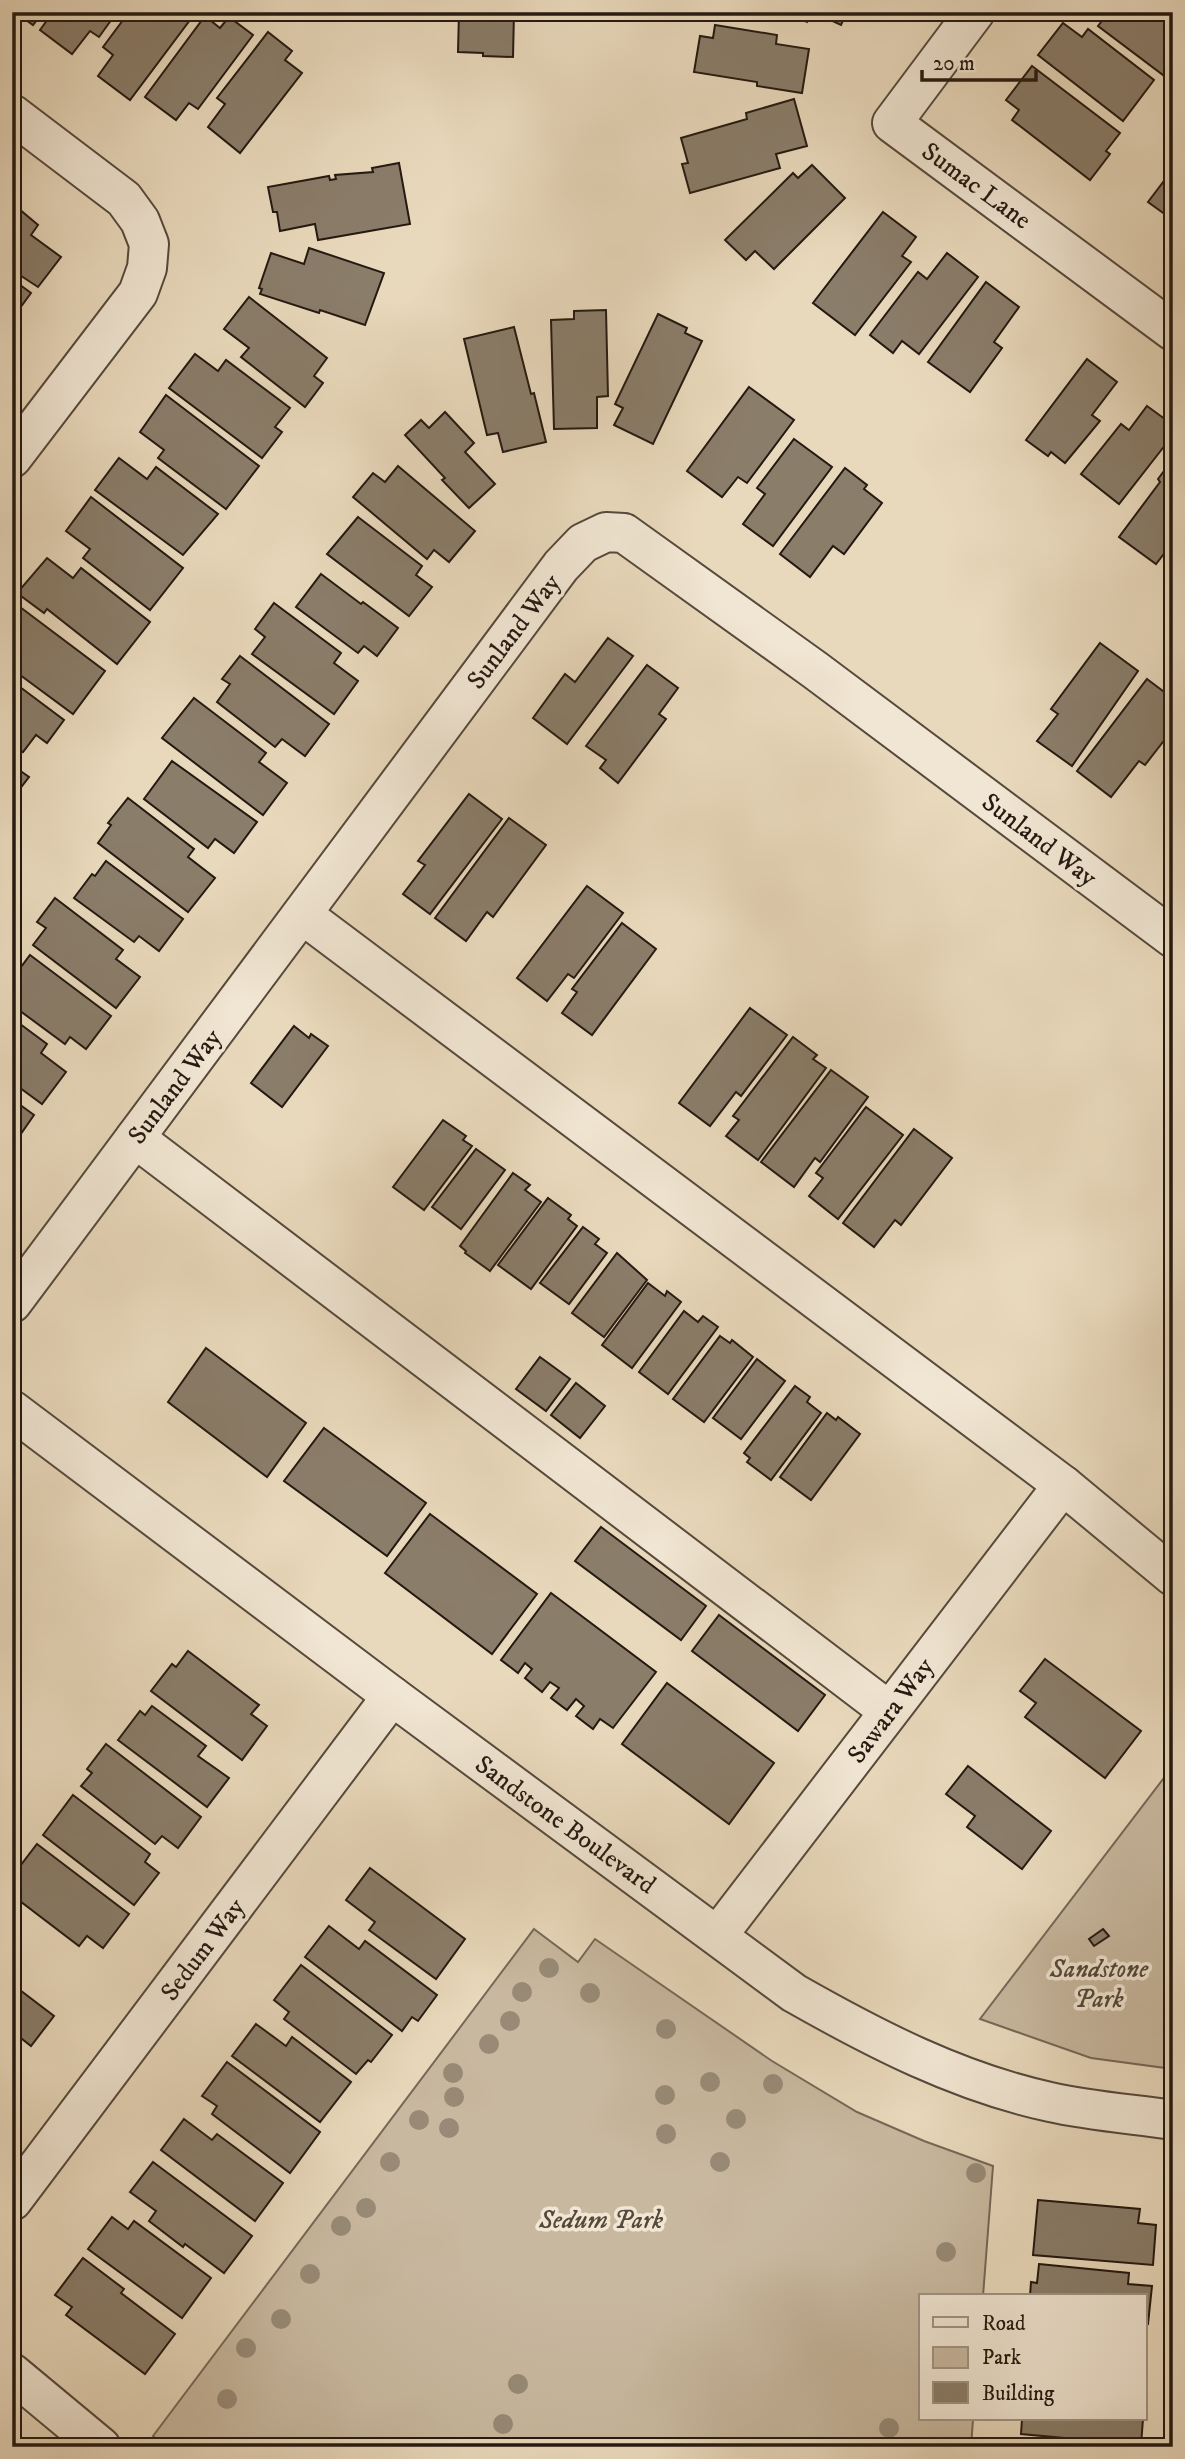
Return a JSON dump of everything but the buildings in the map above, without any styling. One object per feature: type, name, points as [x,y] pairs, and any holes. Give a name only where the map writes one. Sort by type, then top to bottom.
[{"type":"street","name":"Sumac Lane","points":[[975,12],[892,123],[1173,331]]},
{"type":"street","points":[[12,114],[124,199],[139,220],[149,244],[147,268],[138,293],[12,458]]},
{"type":"street","name":"Sunland Way","points":[[12,1303],[561,566],[583,543],[606,531],[624,533],[815,670],[1173,938]]},
{"type":"street","points":[[303,915],[1063,1485],[1173,1576]]},
{"type":"street","points":[[135,1138],[889,1711]]},
{"type":"street","name":"Sandstone Boulevard","points":[[14,1412],[794,1993],[858,2030],[967,2078],[1050,2102],[1173,2120]]},
{"type":"street","name":"Sawara Way","points":[[718,1936],[1063,1485]]},
{"type":"street","name":"Sedum Way","points":[[12,2202],[392,1696]]},
{"type":"street","points":[[12,2374],[101,2447]]},
{"type":"green space","name":"Sandstone Park","points":[[1173,1766],[1173,2069],[1091,2058],[980,2019]]},
{"type":"green space","name":"Sedum Park","points":[[534,1929],[578,1962],[595,1939],[772,2061],[857,2112],[924,2141],[993,2166],[983,2294],[919,2294],[919,2420],[973,2420],[971,2447],[166,2447],[153,2436]]}]
